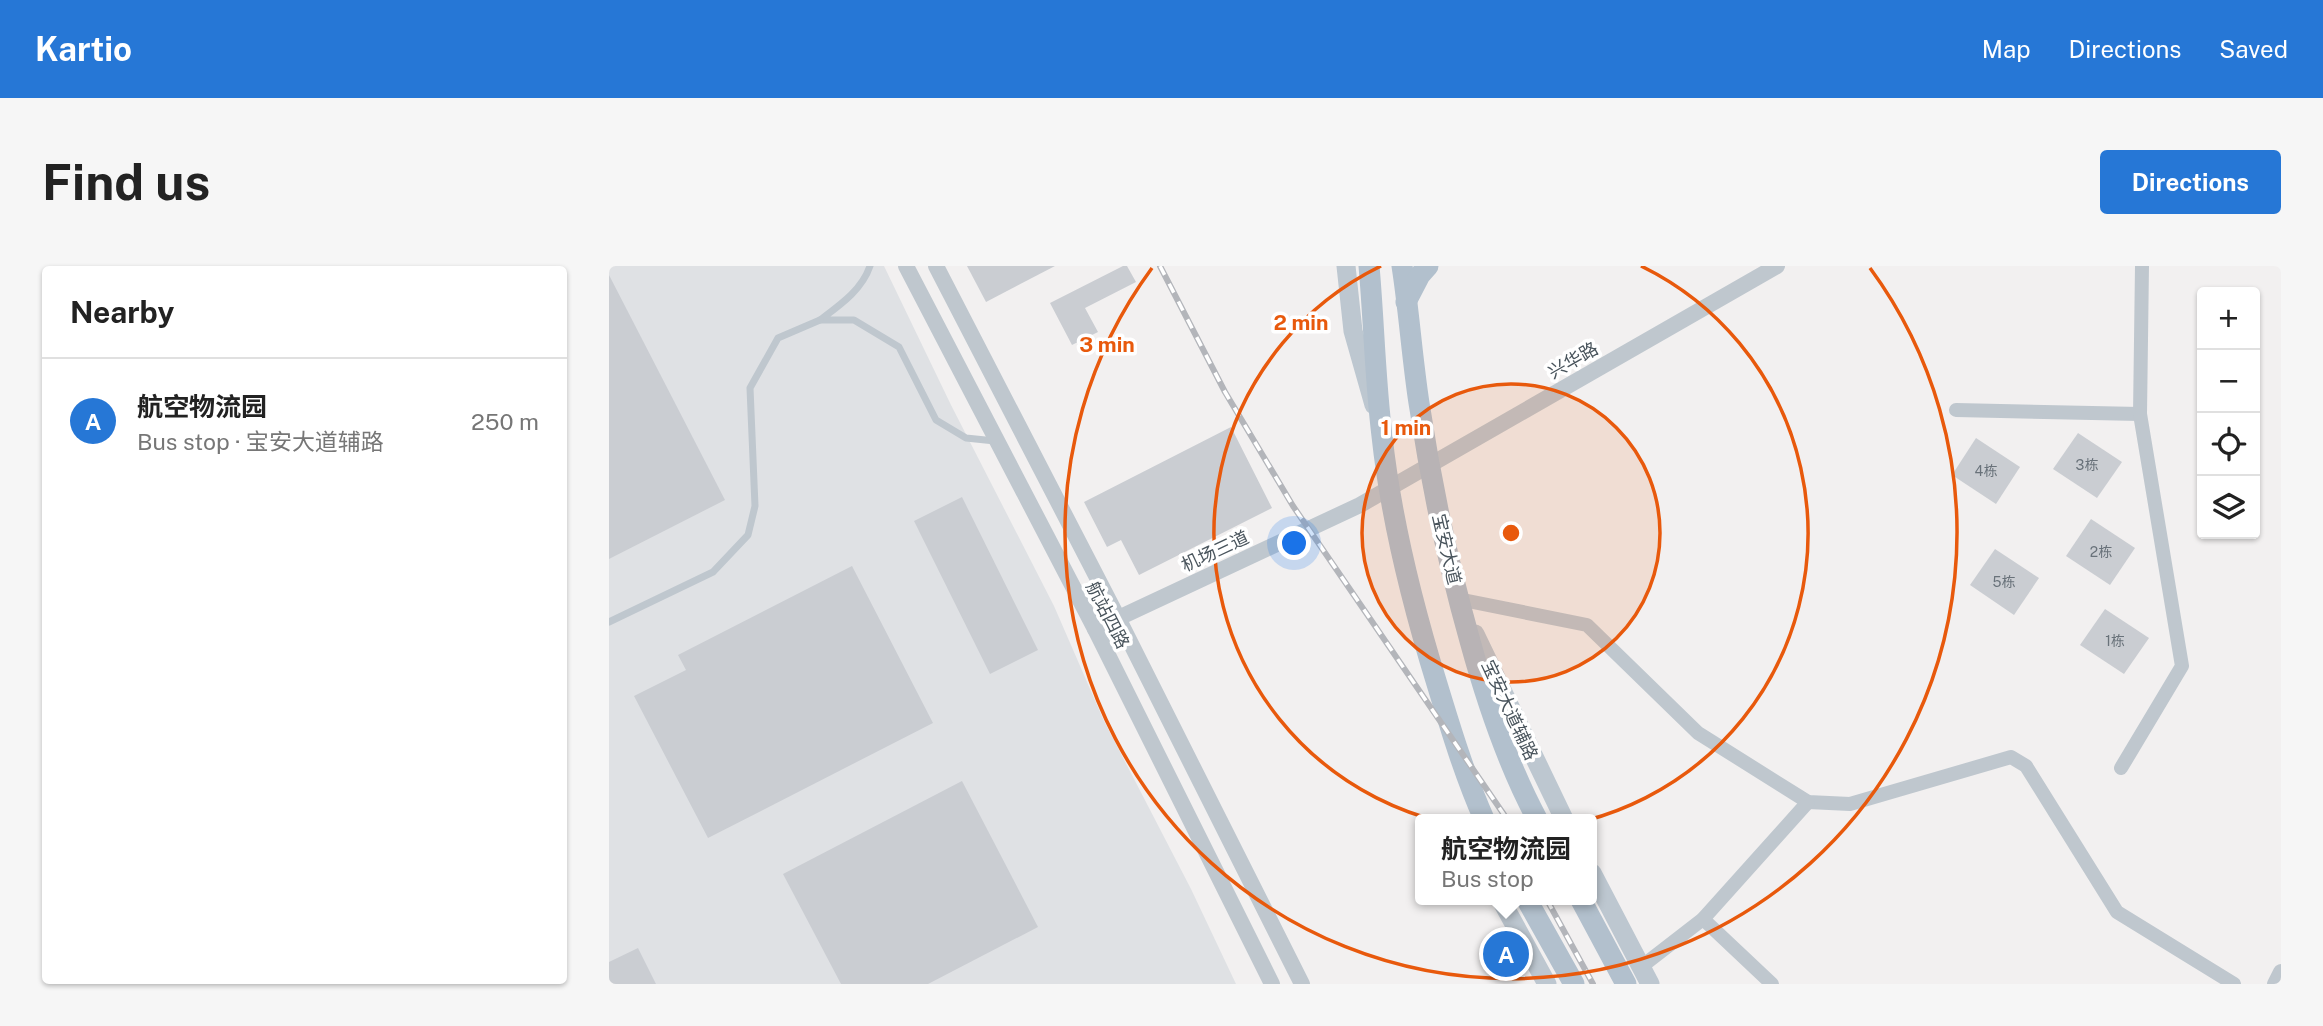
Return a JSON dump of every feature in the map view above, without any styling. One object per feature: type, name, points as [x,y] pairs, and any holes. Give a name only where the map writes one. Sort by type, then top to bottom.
[{"type":"main road","points":[[1346,266],[1354,340],[1381,433]]},
{"type":"main road","points":[[1369,266],[1381,433],[1398,540],[1423,637],[1465,773],[1475,814]]},
{"type":"main road","name":"宝安大道","points":[[1402,266],[1419,404],[1442,532],[1458,599],[1496,726],[1513,771],[1534,814]]},
{"type":"main road","points":[[1406,302],[1420,275],[1428,266]]},
{"type":"main road","name":"宝安大道辅路","points":[[1458,599],[1561,814]]},
{"type":"main road","points":[[1465,773],[1482,814]]},
{"type":"main road","points":[[1597,883],[1646,976]]},
{"type":"main road","points":[[1504,905],[1547,984]]},
{"type":"main road","points":[[1530,905],[1574,984]]},
{"type":"main road","points":[[1584,905],[1626,984]]},
{"type":"street","name":"航站四路","points":[[906,266],[1094,629],[1272,984]]},
{"type":"street","name":"航站四路","points":[[936,266],[1118,618],[1302,984]]},
{"type":"street","name":"兴华路","points":[[1389,488],[1777,266]]},
{"type":"street","points":[[2121,768],[2182,666],[2140,414],[2142,266]]},
{"type":"street","points":[[1956,410],[2140,414]]},
{"type":"street","name":"机场三道","points":[[1094,629],[1360,505],[1389,488]]},
{"type":"street","points":[[1458,599],[1587,625],[1698,733],[1808,803],[1850,804],[2011,757],[2026,766],[2117,912],[2234,984]]},
{"type":"street","points":[[1646,976],[1703,919],[1808,803]]},
{"type":"street","points":[[1703,919],[1772,984]]},
{"type":"street","points":[[2275,984],[2281,972]]},
{"type":"lane","points":[[609,622],[713,572],[748,535],[755,506],[750,388],[778,338],[820,320],[850,298],[870,266]]},
{"type":"lane","points":[[820,320],[854,320],[899,347],[936,421],[966,438],[996,441]]},
{"type":"shaded area","points":[[609,266],[884,266],[951,405],[1054,606],[1104,721],[1191,889],[1236,984],[609,984]]},
{"type":"building","points":[[967,266],[1055,266],[986,302]]},
{"type":"building","points":[[1127,266],[1136,282],[1085,308],[1098,332],[1072,345],[1050,303]]},
{"type":"building","points":[[609,275],[725,500],[609,559]]},
{"type":"building","points":[[1231,427],[1272,508],[1139,575],[1121,540],[1107,547],[1084,502]]},
{"type":"building","points":[[2078,433],[2122,462],[2097,498],[2053,469]]},
{"type":"building","points":[[1976,438],[2020,467],[1996,504],[1952,475]]},
{"type":"building","points":[[962,497],[1038,650],[990,674],[914,521]]},
{"type":"building","points":[[2091,519],[2135,548],[2110,585],[2066,556]]},
{"type":"building","points":[[1995,549],[2039,578],[2014,615],[1970,585]]},
{"type":"building","points":[[852,566],[933,723],[708,838],[634,696],[686,670],[678,655]]},
{"type":"building","points":[[2105,609],[2149,638],[2124,674],[2080,645]]},
{"type":"building","points":[[962,781],[1038,927],[928,984],[841,984],[783,874]]},
{"type":"building","points":[[638,948],[656,984],[609,984],[609,962]]},
{"type":"railway","points":[[1160,266],[1225,392],[1293,506],[1504,814]]},
{"type":"railway","points":[[1550,905],[1593,984]]},
{"type":"place","name":"航空物流园","points":[[1506,954]]}]
